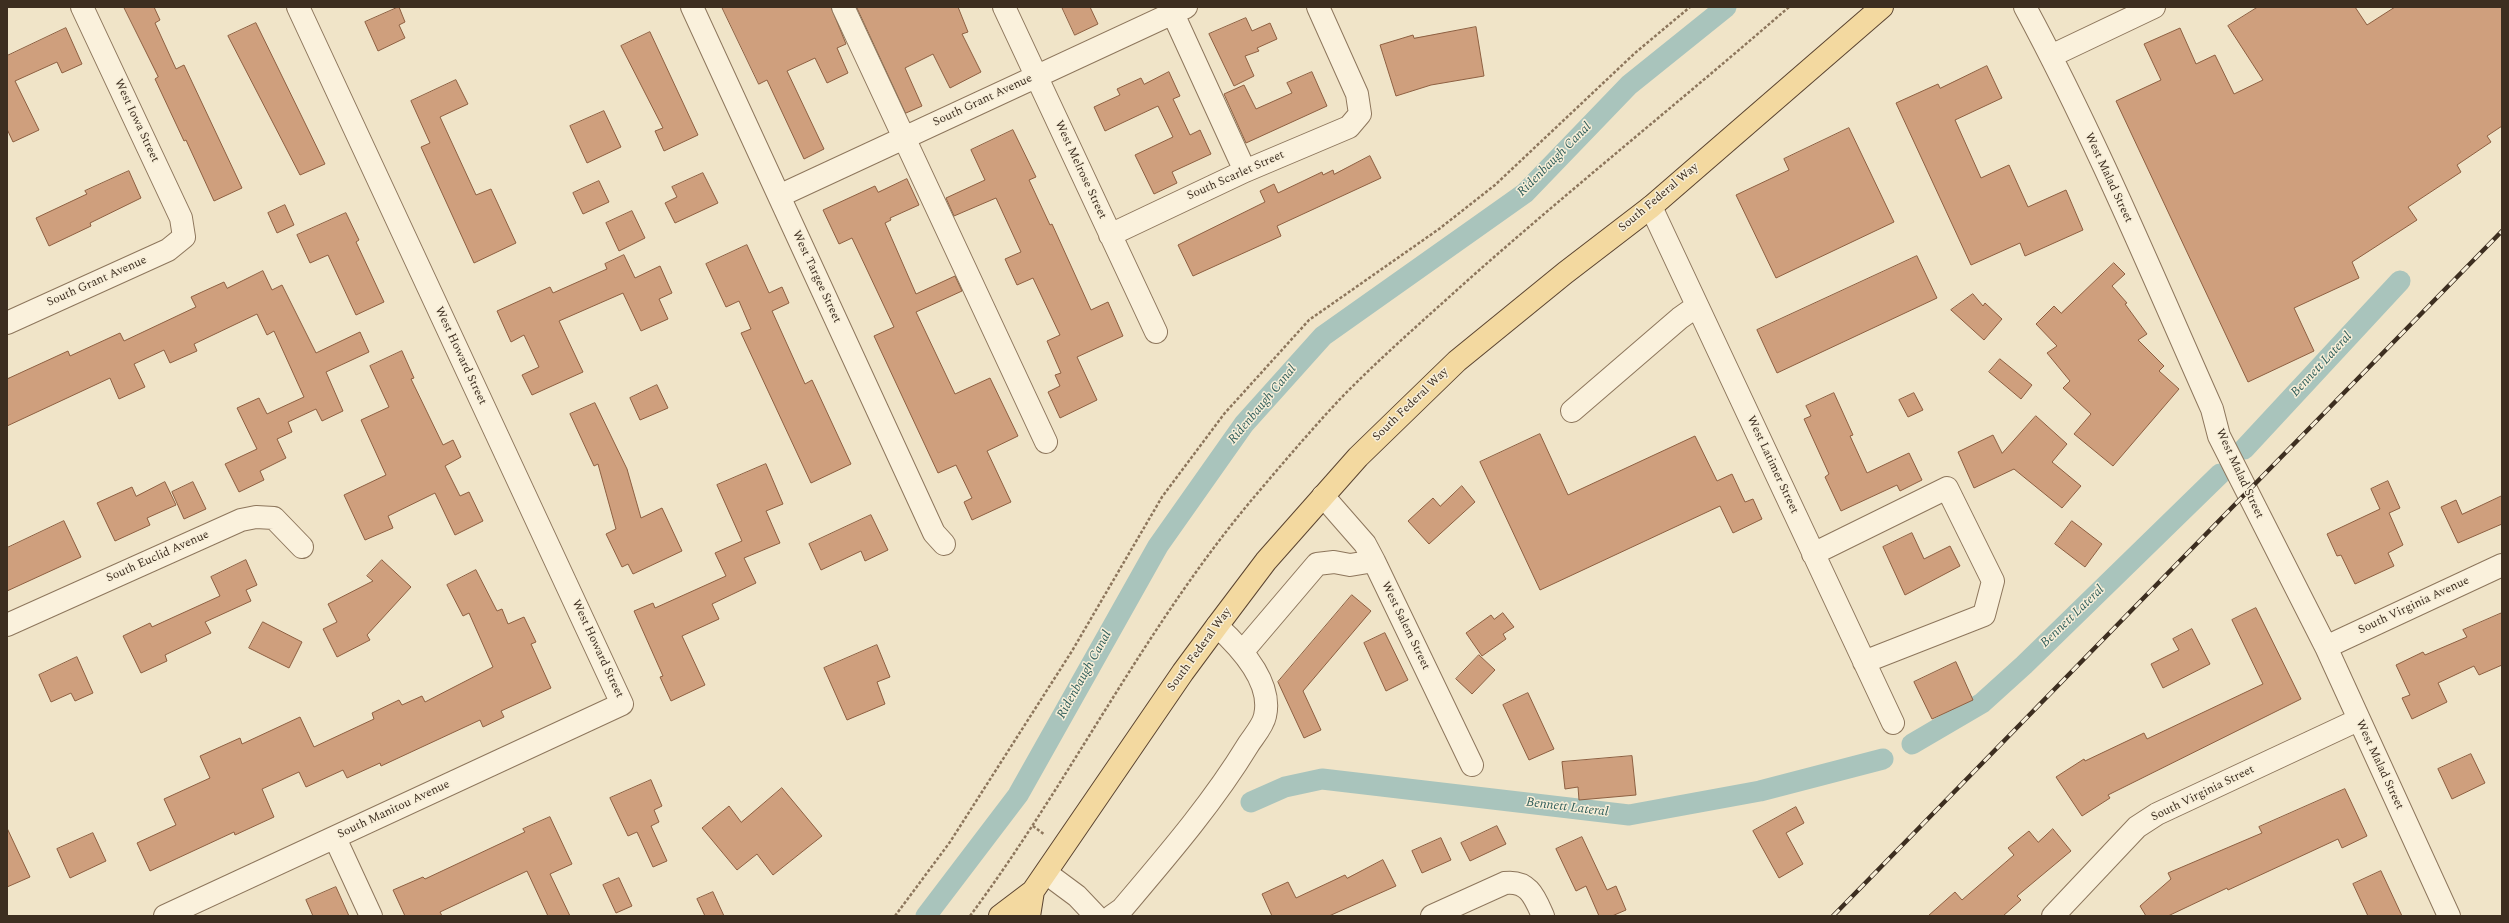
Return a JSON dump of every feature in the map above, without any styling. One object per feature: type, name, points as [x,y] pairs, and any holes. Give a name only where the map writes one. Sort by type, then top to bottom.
[{"type":"main road","name":"South Federal Way","points":[[1000,916],[1033,892],[1183,672],[1217,626],[1266,561],[1358,457],[1457,361],[1565,273],[1651,207],[1882,7]]},
{"type":"main road","name":"South Federal Way","points":[[1029,916],[1033,892]]},
{"type":"street","name":"West Iowa Street","points":[[82,7],[181,218],[184,236]]},
{"type":"street","name":"West Howard Street","points":[[298,7],[622,704]]},
{"type":"street","name":"West Targee Street","points":[[692,7],[934,533],[944,544]]},
{"type":"street","points":[[843,7],[1046,442]]},
{"type":"street","name":"West Melrose Street","points":[[1004,7],[1156,332]]},
{"type":"street","name":"South Scarlet Street","points":[[1110,235],[1245,171],[1349,127],[1360,114],[1357,94],[1318,7]]},
{"type":"street","name":"West Malad Street","points":[[2025,7],[2052,56],[2134,232],[2206,394],[2219,436],[2326,647],[2358,720],[2449,916]]},
{"type":"street","points":[[2052,56],[2154,7]]},
{"type":"street","name":"South Grant Avenue","points":[[779,196],[1176,9]]},
{"type":"street","points":[[1176,9],[1245,171]]},
{"type":"street","name":"West Latimer Street","points":[[1651,207],[1893,723]]},
{"type":"street","name":"South Grant Avenue","points":[[7,322],[168,250],[184,236]]},
{"type":"street","points":[[1572,411],[1680,318],[1697,306]]},
{"type":"street","points":[[1813,554],[1947,488],[1994,581],[1984,615],[1864,662]]},
{"type":"street","name":"West Salem Street","points":[[1323,496],[1365,544],[1472,765]]},
{"type":"street","name":"South Euclid Avenue","points":[[7,625],[242,520],[256,517],[274,518],[302,547]]},
{"type":"street","points":[[1243,651],[1317,564],[1334,562],[1350,565],[1374,561]]},
{"type":"street","name":"South Virginia Avenue","points":[[2326,647],[2502,565]]},
{"type":"street","points":[[1112,916],[1122,909],[1172,851],[1235,767],[1265,717],[1264,693],[1249,658],[1217,626]]},
{"type":"street","name":"South Manitou Avenue","points":[[165,916],[622,704]]},
{"type":"street","name":"South Virginia Street","points":[[2053,916],[2138,827],[2157,814],[2358,720]]},
{"type":"street","points":[[335,838],[372,916]]},
{"type":"street","points":[[1046,873],[1077,896],[1096,916]]},
{"type":"street","points":[[1432,916],[1505,883],[1520,884],[1533,894],[1543,916]]},
{"type":"path","points":[[895,916],[950,842],[1064,664],[1162,497],[1224,414],[1309,320],[1439,229],[1495,185],[1634,53],[1690,7]]},
{"type":"path","points":[[970,916],[1033,826],[1129,668],[1167,612],[1254,497],[1336,404],[1394,346],[1535,220],[1684,98],[1789,7]]},
{"type":"building","points":[[124,7],[154,7],[160,20],[155,23],[176,69],[184,65],[242,188],[214,201],[186,140],[184,141],[155,79],[158,77]]},
{"type":"building","points":[[399,7],[405,22],[399,25],[405,38],[378,51],[365,22]]},
{"type":"building","points":[[722,7],[831,7],[846,44],[837,48],[848,73],[827,83],[815,58],[787,71],[824,149],[804,159],[767,80],[759,84]]},
{"type":"building","points":[[857,7],[958,7],[968,32],[962,34],[981,72],[950,88],[933,54],[905,68],[922,106],[906,113]]},
{"type":"building","points":[[1062,7],[1090,7],[1098,24],[1075,35]]},
{"type":"building","points":[[2258,7],[2355,7],[2367,25],[2395,7],[2502,7],[2502,126],[2487,136],[2491,142],[2457,165],[2461,172],[2408,207],[2417,220],[2352,262],[2359,278],[2294,308],[2314,351],[2248,382],[2116,101],[2161,80],[2144,44],[2180,28],[2196,64],[2215,55],[2234,94],[2263,80],[2228,26]]},
{"type":"building","points":[[1246,18],[1252,31],[1270,23],[1277,39],[1257,48],[1259,51],[1245,56],[1254,76],[1234,86],[1209,34]]},
{"type":"building","points":[[256,23],[325,164],[300,175],[228,36]]},
{"type":"building","points":[[1476,27],[1484,76],[1431,85],[1396,96],[1380,45],[1413,35],[1414,38]]},
{"type":"building","points":[[66,28],[82,64],[62,73],[57,62],[15,81],[39,130],[13,142],[7,129],[7,56]]},
{"type":"building","points":[[650,32],[698,135],[664,151],[655,131],[663,128],[621,46]]},
{"type":"building","points":[[1987,66],[2002,98],[1955,120],[1981,178],[2009,165],[2028,207],[2066,190],[2083,230],[2025,256],[2020,243],[1971,265],[1896,103],[1938,84],[1940,88]]},
{"type":"building","points":[[1169,72],[1180,96],[1173,99],[1190,135],[1200,130],[1211,154],[1172,172],[1177,183],[1154,194],[1135,155],[1173,137],[1158,106],[1105,131],[1094,107],[1120,95],[1117,89],[1141,78],[1144,84]]},
{"type":"building","points":[[1312,72],[1327,106],[1246,143],[1224,94],[1244,85],[1256,109],[1292,93],[1287,83]]},
{"type":"building","points":[[456,80],[468,104],[440,117],[476,195],[491,189],[516,243],[474,263],[421,147],[430,143],[411,101]]},
{"type":"building","points":[[604,111],[621,147],[587,163],[570,126]]},
{"type":"building","points":[[1849,128],[1894,222],[1776,278],[1736,195],[1789,170],[1784,159]]},
{"type":"building","points":[[1013,130],[1036,177],[1029,180],[1050,225],[1052,224],[1091,310],[1108,302],[1123,336],[1077,357],[1097,400],[1060,418],[1048,392],[1060,386],[1055,375],[1061,373],[1047,341],[1060,335],[1033,278],[1017,285],[1005,259],[1021,252],[996,198],[954,216],[946,198],[985,180],[971,150]]},
{"type":"building","points":[[1370,156],[1381,178],[1277,226],[1281,236],[1193,276],[1178,245],[1265,202],[1260,191],[1274,184],[1278,193],[1322,172],[1323,175],[1333,170],[1334,174]]},
{"type":"building","points":[[129,171],[141,198],[90,223],[91,226],[49,246],[36,218],[87,194],[85,191]]},
{"type":"building","points":[[703,173],[718,203],[675,223],[665,203],[677,197],[672,187]]},
{"type":"building","points":[[907,179],[919,205],[890,218],[891,220],[885,223],[916,294],[955,276],[962,291],[916,312],[955,394],[990,378],[1018,436],[987,451],[1011,502],[972,520],[964,502],[972,498],[956,465],[938,473],[874,336],[894,327],[852,238],[839,244],[823,210],[875,186],[878,192]]},
{"type":"building","points":[[599,181],[609,202],[583,214],[573,193]]},
{"type":"building","points":[[285,205],[294,225],[277,233],[268,213]]},
{"type":"building","points":[[632,211],[645,238],[619,251],[606,223]]},
{"type":"building","points":[[346,213],[359,240],[356,242],[384,302],[356,315],[328,255],[310,263],[297,235]]},
{"type":"building","points":[[747,245],[769,293],[782,287],[789,303],[772,311],[805,384],[812,380],[851,464],[811,483],[741,333],[751,329],[739,301],[726,307],[706,264]]},
{"type":"building","points":[[624,255],[635,278],[660,266],[672,293],[659,299],[668,319],[641,331],[623,293],[559,321],[583,372],[532,395],[522,375],[539,367],[524,335],[511,342],[497,311],[550,287],[553,293],[607,269],[605,264]]},
{"type":"building","points":[[1917,256],[1937,298],[1777,373],[1757,330]]},
{"type":"building","points":[[2114,263],[2125,274],[2112,286],[2127,303],[2125,304],[2147,334],[2138,340],[2164,366],[2159,371],[2179,389],[2113,466],[2074,434],[2091,414],[2063,388],[2070,381],[2047,353],[2057,346],[2036,324],[2054,306],[2061,313]]},
{"type":"building","points":[[263,271],[272,290],[282,285],[316,353],[360,332],[369,352],[326,372],[343,411],[322,421],[316,409],[288,422],[292,432],[277,439],[286,458],[260,471],[264,480],[239,492],[225,464],[257,449],[237,408],[259,398],[267,414],[304,397],[274,331],[267,335],[257,314],[194,344],[197,351],[170,363],[164,350],[134,364],[145,387],[119,399],[110,378],[7,426],[7,379],[68,351],[70,356],[120,333],[124,341],[196,307],[191,297],[224,282],[227,288]]},
{"type":"building","points":[[1973,294],[1983,306],[1985,303],[2002,319],[1984,340],[1951,310]]},
{"type":"building","points":[[402,351],[414,378],[411,379],[443,445],[453,440],[461,457],[445,466],[460,496],[469,492],[483,521],[455,535],[435,493],[388,516],[393,528],[365,540],[344,495],[386,475],[361,420],[389,407],[370,366]]},
{"type":"building","points":[[2000,359],[2032,385],[2021,399],[1989,372]]},
{"type":"building","points":[[657,385],[668,408],[640,420],[630,398]]},
{"type":"building","points":[[1834,393],[1853,435],[1850,436],[1867,473],[1909,453],[1922,480],[1900,491],[1897,485],[1841,511],[1825,477],[1829,474],[1804,419],[1811,416],[1806,406]]},
{"type":"building","points":[[1914,393],[1923,410],[1908,417],[1899,400]]},
{"type":"building","points":[[595,403],[627,469],[641,518],[662,508],[682,551],[633,574],[628,564],[622,567],[606,534],[616,529],[598,464],[594,466],[570,414]]},
{"type":"building","points":[[2036,416],[2067,444],[2052,462],[2081,486],[2062,508],[2014,469],[1974,488],[1958,452],[1993,435],[2002,453]]},
{"type":"building","points":[[1540,434],[1568,495],[1695,436],[1717,481],[1732,474],[1745,502],[1753,499],[1762,519],[1733,533],[1720,506],[1540,590],[1480,462]]},
{"type":"building","points":[[766,464],[783,504],[766,511],[780,543],[744,558],[756,583],[712,604],[719,619],[682,636],[705,685],[671,701],[660,677],[663,676],[634,611],[653,603],[655,608],[726,576],[715,553],[742,541],[717,485]]},
{"type":"building","points":[[2388,481],[2400,508],[2389,513],[2403,545],[2388,553],[2394,566],[2355,584],[2341,555],[2337,556],[2327,534],[2380,509],[2371,489]]},
{"type":"building","points":[[165,482],[176,505],[147,518],[150,525],[115,541],[97,503],[132,487],[136,496]]},
{"type":"building","points":[[193,482],[206,509],[184,519],[172,492]]},
{"type":"building","points":[[1462,486],[1475,502],[1429,544],[1408,521],[1433,498],[1440,506]]},
{"type":"building","points":[[2502,496],[2502,524],[2458,543],[2441,507],[2456,500],[2462,514]]},
{"type":"building","points":[[871,515],[888,550],[865,561],[861,551],[821,570],[809,544]]},
{"type":"building","points":[[64,521],[81,557],[7,591],[7,548]]},
{"type":"building","points":[[2072,521],[2102,544],[2085,567],[2055,544]]},
{"type":"building","points":[[1912,533],[1924,559],[1950,546],[1960,566],[1905,595],[1883,547]]},
{"type":"building","points":[[246,560],[257,585],[246,590],[251,601],[205,622],[211,633],[165,655],[167,661],[141,673],[123,636],[150,623],[152,627],[220,596],[211,577]]},
{"type":"building","points":[[382,560],[411,587],[367,635],[370,640],[337,657],[323,629],[337,622],[328,604],[373,581],[367,576]]},
{"type":"building","points":[[476,570],[497,611],[502,609],[508,624],[524,617],[536,642],[531,644],[551,688],[501,711],[504,717],[483,727],[480,720],[381,766],[380,763],[347,778],[343,770],[306,787],[299,772],[262,789],[274,817],[235,835],[234,832],[150,871],[137,843],[176,825],[164,799],[210,778],[200,756],[240,738],[242,744],[300,717],[314,747],[374,719],[372,713],[399,700],[402,705],[422,696],[425,702],[493,667],[469,613],[463,616],[447,585]]},
{"type":"building","points":[[1352,595],[1371,611],[1303,691],[1321,730],[1304,738],[1278,682]]},
{"type":"building","points":[[2256,608],[2301,699],[2108,795],[2110,798],[2082,816],[2056,777],[2084,759],[2085,761],[2144,733],[2147,739],[2263,684],[2232,620]]},
{"type":"building","points":[[1503,613],[1514,627],[1503,634],[1506,639],[1482,656],[1466,633],[1491,615],[1494,619]]},
{"type":"building","points":[[2502,613],[2502,665],[2479,675],[2474,666],[2438,683],[2447,702],[2412,719],[2402,698],[2410,695],[2396,665],[2423,652],[2425,655],[2467,637],[2463,630]]},
{"type":"building","points":[[263,622],[302,642],[289,668],[249,648]]},
{"type":"building","points":[[2192,629],[2210,664],[2163,688],[2151,664],[2179,650],[2173,639]]},
{"type":"building","points":[[1385,633],[1408,680],[1386,691],[1364,643]]},
{"type":"building","points":[[877,645],[890,677],[877,682],[885,704],[847,720],[824,668]]},
{"type":"building","points":[[1479,655],[1495,670],[1472,694],[1456,679]]},
{"type":"building","points":[[77,657],[93,693],[75,701],[71,693],[51,702],[39,675]]},
{"type":"building","points":[[1956,662],[1973,700],[1932,719],[1914,682]]},
{"type":"building","points":[[1528,693],[1554,749],[1529,760],[1503,705]]},
{"type":"building","points":[[2471,754],[2485,783],[2452,799],[2438,769]]},
{"type":"building","points":[[1632,756],[1636,795],[1579,800],[1578,787],[1565,789],[1562,762]]},
{"type":"building","points":[[651,780],[662,806],[654,810],[659,822],[651,826],[667,861],[653,867],[637,832],[628,836],[610,798]]},
{"type":"building","points":[[782,788],[822,836],[773,875],[757,854],[737,870],[702,828],[729,806],[741,822]]},
{"type":"building","points":[[2345,789],[2367,836],[2342,848],[2338,839],[2168,916],[2146,916],[2140,906],[2171,879],[2168,873],[2262,833],[2259,827]]},
{"type":"building","points":[[1796,807],[1804,823],[1786,833],[1803,864],[1779,878],[1753,831]]},
{"type":"building","points":[[550,817],[572,864],[550,874],[570,916],[548,916],[527,871],[440,912],[442,916],[405,916],[393,890],[423,877],[425,879],[525,832],[523,829]]},
{"type":"building","points":[[1497,826],[1506,844],[1470,861],[1461,843]]},
{"type":"building","points":[[7,828],[30,877],[7,887]]},
{"type":"building","points":[[2053,829],[2071,851],[2017,896],[2021,900],[2003,916],[1928,916],[1955,892],[1962,900],[2014,855],[2008,848],[2029,831],[2038,842]]},
{"type":"building","points":[[93,833],[106,861],[70,878],[57,849]]},
{"type":"building","points":[[1582,837],[1607,890],[1616,886],[1626,910],[1612,916],[1599,916],[1586,886],[1576,891],[1556,849]]},
{"type":"building","points":[[1441,838],[1451,860],[1422,873],[1412,851]]},
{"type":"building","points":[[1383,860],[1396,886],[1329,916],[1272,916],[1262,894],[1288,882],[1296,898],[1345,875],[1347,878]]},
{"type":"building","points":[[2381,871],[2402,916],[2368,916],[2353,884]]},
{"type":"building","points":[[619,878],[632,906],[616,913],[603,885]]},
{"type":"building","points":[[336,887],[349,916],[313,916],[306,900]]},
{"type":"building","points":[[713,892],[724,916],[705,916],[697,899]]},
{"type":"waterway","name":"Ridenbaugh Canal","points":[[926,916],[1018,795],[1158,546],[1244,424],[1323,336],[1525,193],[1629,85],[1726,7]]},
{"type":"waterway","name":"Bennett Lateral","points":[[2244,449],[2400,281]]},
{"type":"waterway","name":"Bennett Lateral","points":[[1912,744],[1982,703],[2024,665],[2220,474]]},
{"type":"waterway","name":"Bennett Lateral","points":[[1251,802],[1285,787],[1322,779],[1629,815],[1760,791],[1883,759]]},
{"type":"railway","points":[[1833,916],[2502,231]]}]
